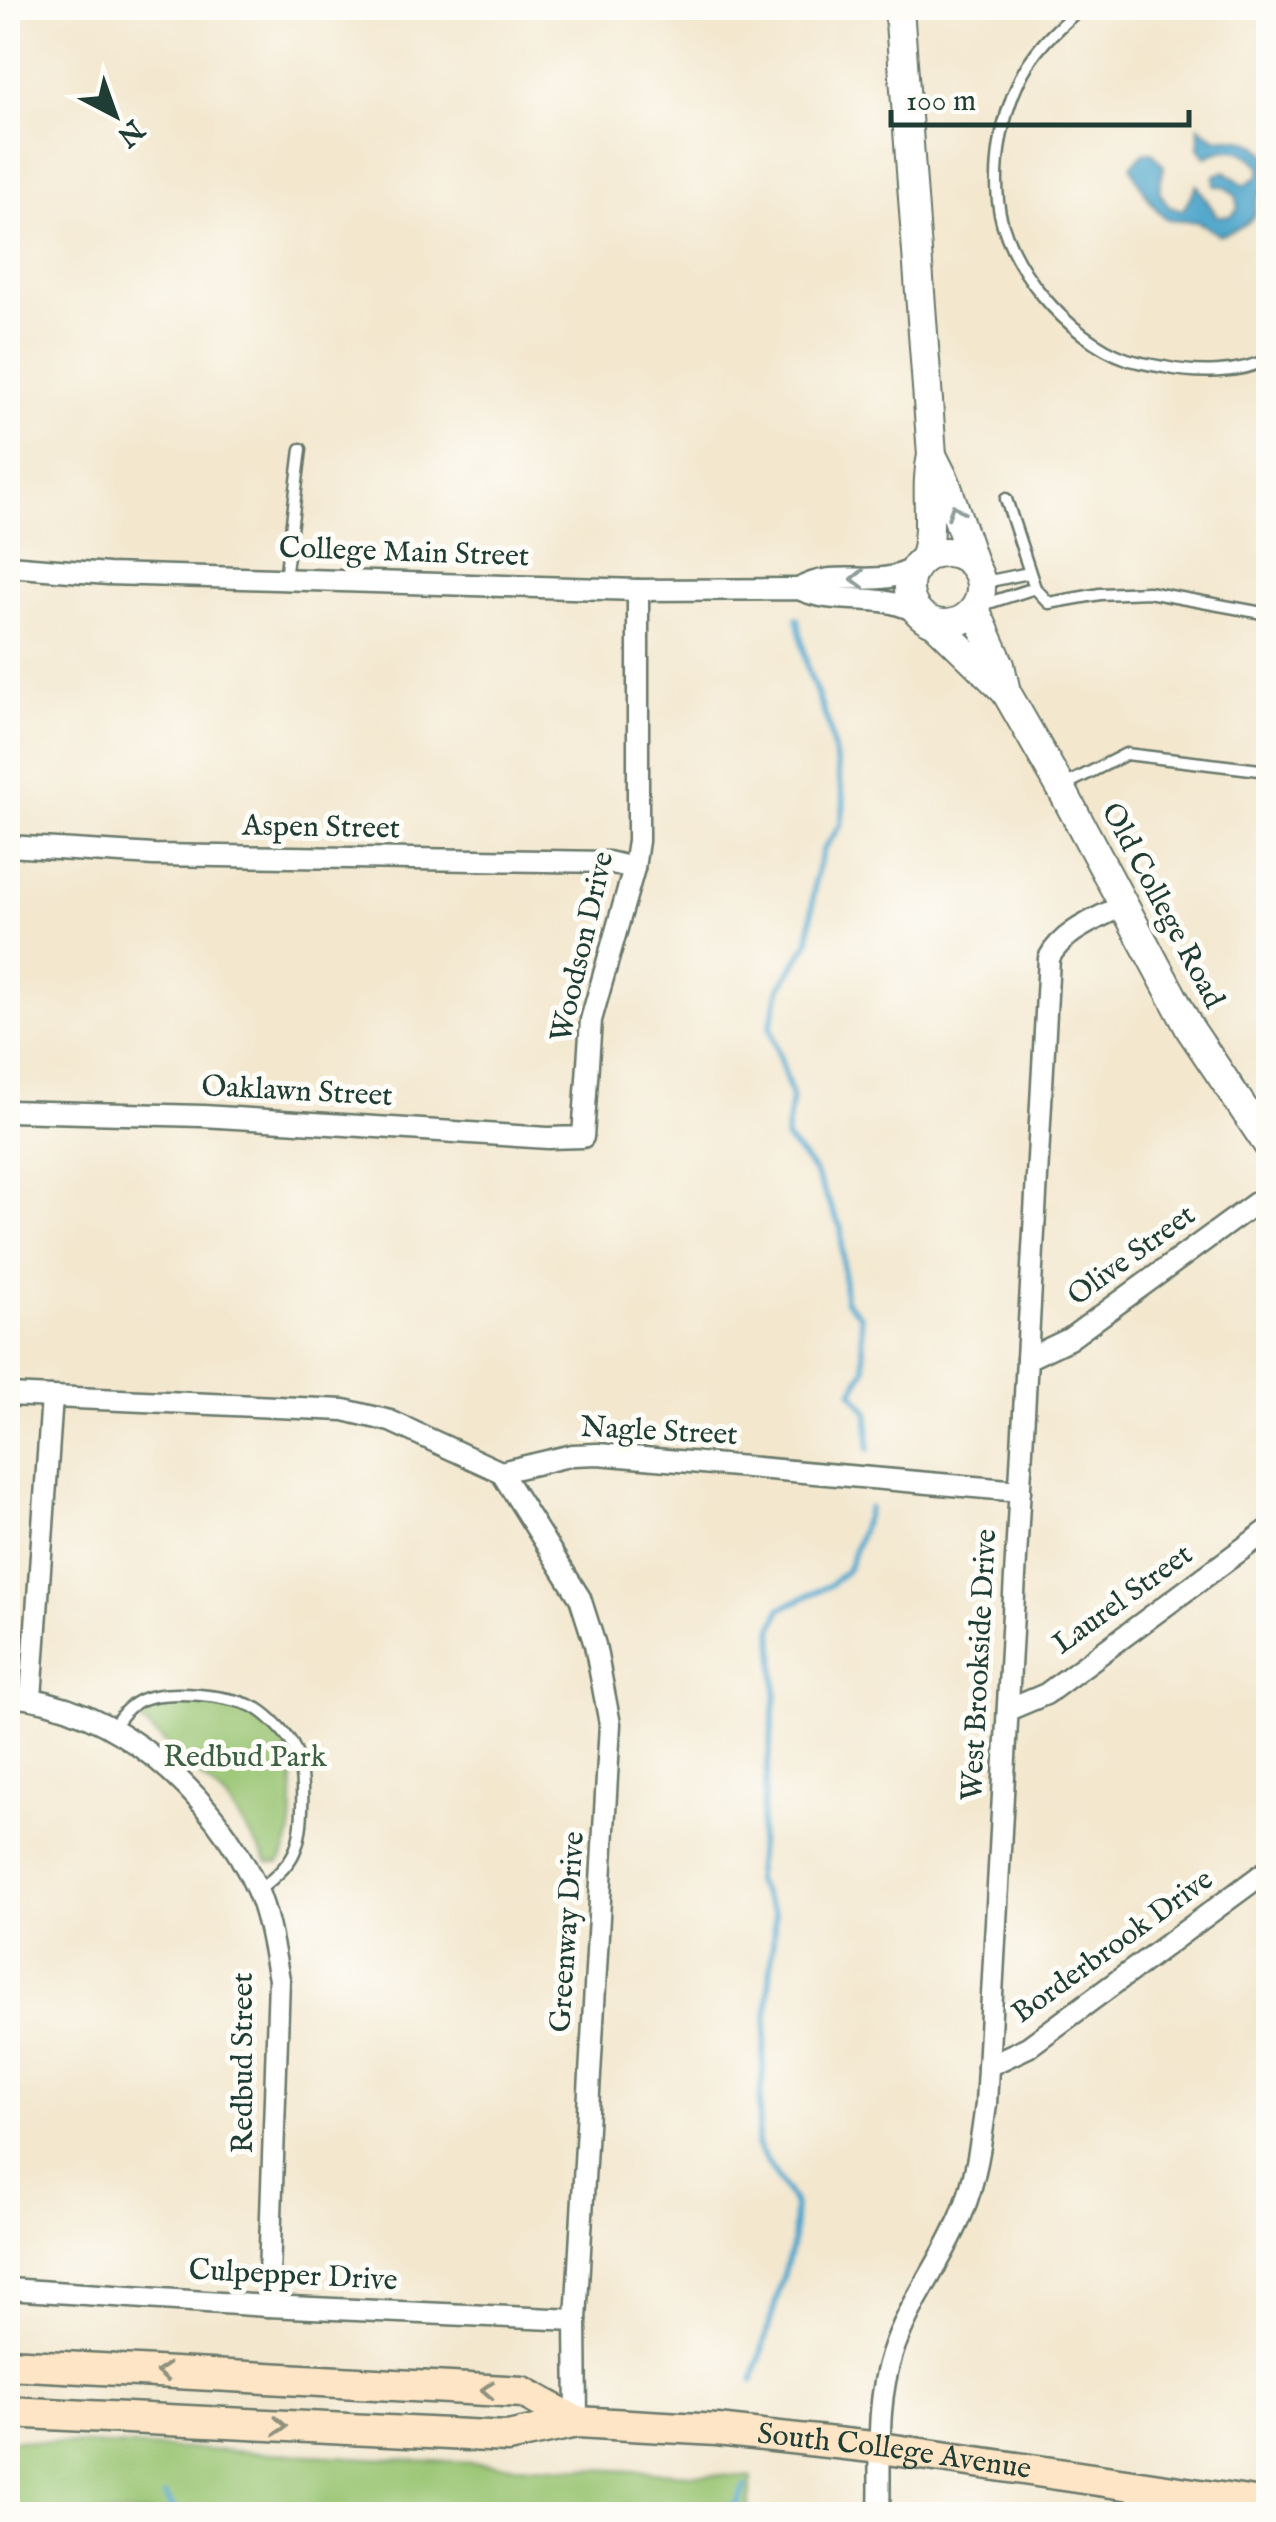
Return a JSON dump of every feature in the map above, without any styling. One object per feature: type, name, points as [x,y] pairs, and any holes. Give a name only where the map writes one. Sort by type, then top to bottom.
[{"type":"main road","name":"South College Avenue","points":[[8,2364],[523,2392],[578,2422]]},
{"type":"main road","name":"South College Avenue","points":[[8,2412],[508,2437],[578,2422],[717,2430],[881,2448],[1168,2502],[1268,2505]]},
{"type":"street","points":[[899,8],[932,454],[926,483],[929,527],[908,590],[926,618],[957,622],[975,608],[979,599],[977,573],[932,454]]},
{"type":"street","points":[[920,562],[946,552],[958,554],[977,573]]},
{"type":"street","name":"College Main Street","points":[[799,589],[814,580],[895,578],[920,562]]},
{"type":"street","name":"College Main Street","points":[[8,566],[108,574],[638,590],[799,589],[815,596],[888,600],[926,618]]},
{"type":"street","name":"Woodson Drive","points":[[583,1137],[591,1020],[638,842],[638,590]]},
{"type":"street","name":"Old College Road","points":[[975,608],[1000,665],[1006,692],[1190,1029],[1268,1146]]},
{"type":"street","name":"Old College Road","points":[[926,618],[1006,692]]},
{"type":"street","name":"Aspen Street","points":[[8,846],[154,856],[608,862],[634,868]]},
{"type":"street","name":"West Brookside Drive","points":[[879,2514],[881,2403],[891,2356],[911,2308],[960,2219],[976,2174],[988,2066],[1049,958],[1066,937],[1123,905]]},
{"type":"street","name":"Oaklawn Street","points":[[8,1111],[203,1116],[583,1137]]},
{"type":"street","name":"Olive Street","points":[[1027,1360],[1069,1339],[1268,1194]]},
{"type":"street","points":[[8,1395],[344,1410],[390,1422],[501,1472]]},
{"type":"street","points":[[31,1698],[52,1398]]},
{"type":"street","name":"Nagle Street","points":[[501,1472],[560,1458],[598,1454],[1020,1491]]},
{"type":"street","name":"Greenway Drive","points":[[501,1472],[580,1598],[595,1645],[610,1724],[576,2320],[578,2422]]},
{"type":"street","name":"Laurel Street","points":[[1008,1710],[1046,1694],[1268,1530]]},
{"type":"street","name":"Redbud Street","points":[[8,1696],[74,1710],[112,1728],[182,1783],[214,1819],[258,1891],[278,1980],[268,2306]]},
{"type":"street","name":"Borderbrook Drive","points":[[988,2066],[1028,2048],[1268,1870]]},
{"type":"street","name":"Culpepper Drive","points":[[8,2289],[576,2320]]},
{"type":"lane","points":[[1081,8],[1048,36],[1019,80],[1002,130],[998,203],[1009,238],[1036,290],[1076,331],[1126,359],[1192,373],[1258,364],[1268,359]]},
{"type":"lane","points":[[285,579],[300,449]]},
{"type":"lane","points":[[1006,500],[1029,574],[1035,588],[1049,603],[1100,594],[1148,592],[1268,614]]},
{"type":"lane","points":[[977,573],[994,580],[1029,574]]},
{"type":"lane","points":[[975,608],[1035,588]]},
{"type":"lane","points":[[1061,788],[1126,754],[1268,772]]},
{"type":"lane","points":[[112,1728],[127,1708],[143,1698],[186,1694],[230,1699],[258,1710],[290,1742],[300,1768],[301,1832],[286,1869],[258,1891]]},
{"type":"green space","name":"Redbud Park","points":[[179,1700],[247,1710],[276,1730],[286,1746],[291,1767],[292,1822],[290,1839],[279,1863],[268,1862],[226,1799],[137,1717],[138,1709],[145,1703]]},
{"type":"green space","points":[[8,2440],[752,2477],[747,2514],[8,2514]]},
{"type":"water","points":[[1199,126],[1217,139],[1252,142],[1268,156],[1268,185],[1260,194],[1252,218],[1219,235],[1198,222],[1174,221],[1162,215],[1131,166],[1144,153],[1152,152],[1164,166],[1159,191],[1169,207],[1183,210],[1197,185],[1217,216],[1230,216],[1238,209],[1237,197],[1224,186],[1215,186],[1215,175],[1225,171],[1244,185],[1258,177],[1261,167],[1235,150],[1206,157],[1199,148]]},
{"type":"waterway","points":[[797,618],[808,670],[829,726],[844,802],[841,825],[823,850],[815,879],[809,941],[780,988],[770,1027],[792,1097],[786,1138],[814,1171],[841,1228],[845,1300],[860,1315],[865,1369],[852,1392],[868,1412],[869,1449]]},
{"type":"waterway","points":[[753,2381],[793,2242],[795,2205],[757,2146],[775,1913],[755,1881],[776,1693],[773,1628],[780,1609],[830,1585],[848,1569],[869,1508]]},
{"type":"waterway","points":[[724,2514],[738,2502],[745,2486]]},
{"type":"waterway","points":[[165,2496],[177,2514]]}]
